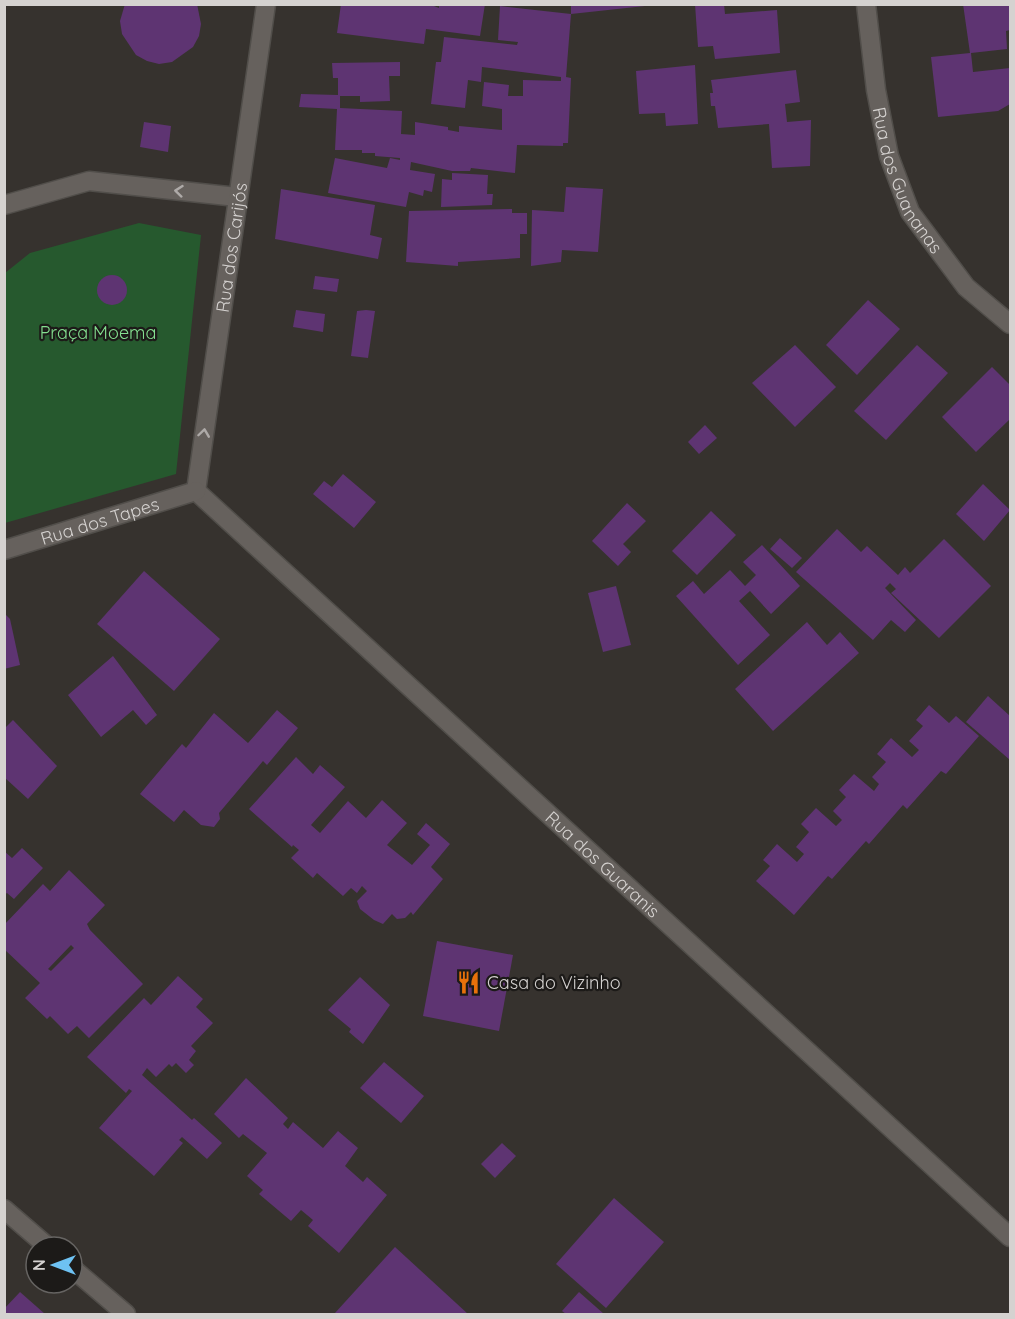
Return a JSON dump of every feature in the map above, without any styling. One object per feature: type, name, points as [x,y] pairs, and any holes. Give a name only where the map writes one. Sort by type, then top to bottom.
[{"type":"street","name":"Rua dos Carijós","points":[[196,491],[266,4]]},
{"type":"street","name":"Rua dos Guananas","points":[[866,4],[876,90],[889,156],[910,212],[966,287],[1011,324]]},
{"type":"street","points":[[4,205],[90,181],[237,197]]},
{"type":"street","name":"Rua dos Tapes","points":[[4,550],[196,491]]},
{"type":"street","name":"Rua dos Guaranis","points":[[196,491],[1011,1237]]},
{"type":"street","points":[[4,1209],[34,1235]]},
{"type":"street","points":[[84,1278],[126,1314]]},
{"type":"green space","name":"Praça Moema","points":[[139,223],[201,235],[176,474],[5,523],[5,273],[30,253]]},
{"type":"building","points":[[125,4],[197,4],[201,24],[199,36],[193,47],[172,62],[159,64],[147,61],[136,55],[122,34],[120,21]]},
{"type":"building","points":[[341,4],[429,4],[439,8],[439,4],[485,4],[480,36],[426,29],[424,44],[337,33]]},
{"type":"building","points":[[571,4],[644,4],[645,6],[571,14]]},
{"type":"building","points":[[695,4],[724,4],[725,14],[777,10],[780,53],[715,59],[713,46],[698,47]]},
{"type":"building","points":[[963,4],[1010,4],[1010,30],[1006,31],[1007,49],[971,53],[973,72],[1010,68],[1010,104],[998,111],[938,117],[931,57],[970,53]]},
{"type":"building","points":[[500,6],[571,14],[566,77],[571,78],[568,143],[563,143],[563,146],[517,145],[515,173],[471,168],[470,171],[452,171],[411,162],[410,170],[435,174],[432,192],[424,190],[423,196],[409,192],[406,207],[328,193],[335,158],[387,168],[390,158],[400,160],[400,158],[375,156],[375,153],[362,153],[362,150],[335,150],[337,109],[299,107],[301,94],[338,95],[338,78],[333,78],[332,63],[400,62],[400,76],[389,76],[390,101],[360,102],[360,96],[340,96],[340,108],[402,111],[401,134],[415,135],[415,122],[448,127],[448,130],[459,132],[459,126],[502,130],[502,109],[482,106],[484,82],[509,85],[508,96],[523,96],[523,80],[561,81],[561,77],[482,67],[481,82],[468,80],[465,108],[431,104],[436,62],[441,62],[444,37],[517,45],[518,42],[498,40]]},
{"type":"building","points":[[695,65],[698,124],[666,126],[665,113],[639,114],[636,71]]},
{"type":"building","points":[[796,70],[800,102],[785,104],[787,122],[811,120],[810,166],[772,168],[769,124],[718,128],[715,106],[711,106],[710,93],[713,93],[711,80]]},
{"type":"building","points":[[144,122],[171,126],[168,152],[140,147]]},
{"type":"building","points":[[452,173],[488,175],[487,194],[493,194],[492,205],[441,207],[442,179],[452,180]]},
{"type":"building","points":[[566,187],[603,189],[598,252],[562,250],[561,262],[531,266],[532,210],[564,212]]},
{"type":"building","points":[[281,189],[375,205],[370,235],[382,238],[378,259],[275,239]]},
{"type":"building","points":[[512,209],[512,213],[527,213],[527,234],[520,234],[520,258],[458,262],[458,266],[406,262],[409,211]]},
{"type":"building","points":[[112,275],[123,279],[127,290],[123,301],[112,305],[101,301],[97,290],[101,279]]},
{"type":"building","points":[[315,276],[339,279],[337,292],[313,289]]},
{"type":"building","points":[[868,300],[900,329],[857,375],[826,345]]},
{"type":"building","points":[[296,310],[325,314],[323,332],[293,327]]},
{"type":"building","points":[[357,311],[375,311],[368,358],[351,356]]},
{"type":"building","points":[[795,345],[836,387],[795,427],[752,383]]},
{"type":"building","points":[[917,345],[948,373],[886,440],[854,411]]},
{"type":"building","points":[[992,367],[1010,385],[1010,419],[976,452],[942,417]]},
{"type":"building","points":[[705,425],[717,438],[699,454],[688,442]]},
{"type":"building","points":[[343,474],[376,502],[354,528],[313,494],[324,481],[332,487]]},
{"type":"building","points":[[983,484],[1010,510],[984,541],[956,514]]},
{"type":"building","points":[[627,503],[646,521],[623,544],[631,552],[618,566],[592,541]]},
{"type":"building","points":[[711,511],[736,535],[697,575],[672,551]]},
{"type":"building","points":[[837,529],[861,552],[867,546],[898,575],[905,567],[910,573],[944,539],[991,586],[939,638],[891,593],[896,589],[890,583],[885,588],[916,620],[905,632],[891,620],[873,640],[796,572]]},
{"type":"building","points":[[780,538],[802,558],[792,568],[770,549]]},
{"type":"building","points":[[762,545],[800,586],[771,614],[750,591],[739,601],[770,635],[738,665],[676,596],[693,581],[704,594],[730,570],[745,586],[756,575],[743,562]]},
{"type":"building","points":[[144,571],[220,639],[174,691],[97,624]]},
{"type":"building","points":[[616,586],[631,645],[603,652],[588,593]]},
{"type":"building","points":[[4,613],[10,619],[20,665],[4,669]]},
{"type":"building","points":[[807,622],[827,645],[840,632],[859,653],[773,731],[735,689]]},
{"type":"building","points":[[113,656],[157,715],[146,725],[133,710],[101,737],[68,695]]},
{"type":"building","points":[[988,696],[1010,716],[1010,760],[966,722]]},
{"type":"building","points":[[929,705],[949,723],[956,716],[979,736],[946,774],[941,771],[907,809],[903,805],[869,844],[866,841],[832,879],[828,876],[794,915],[756,881],[770,866],[763,860],[777,844],[797,862],[804,854],[796,847],[809,832],[801,824],[816,808],[836,826],[842,820],[833,811],[846,797],[839,790],[854,774],[874,791],[879,784],[872,777],[886,762],[877,754],[891,738],[912,757],[919,750],[909,741],[923,726],[916,720]]},
{"type":"building","points":[[277,710],[298,728],[267,765],[263,761],[219,813],[220,819],[214,827],[201,825],[184,810],[174,822],[140,794],[182,744],[186,748],[214,713],[248,743]]},
{"type":"building","points":[[13,720],[57,766],[28,799],[4,777],[4,729]]},
{"type":"building","points":[[296,757],[313,774],[320,765],[345,787],[311,825],[320,833],[348,801],[366,818],[382,800],[407,823],[387,845],[412,865],[430,845],[417,834],[426,823],[450,844],[431,867],[443,879],[413,915],[411,912],[405,918],[397,919],[392,914],[383,924],[374,920],[360,909],[357,901],[367,891],[362,886],[357,893],[351,888],[343,896],[317,873],[313,878],[291,858],[299,850],[293,845],[292,847],[249,809]]},
{"type":"building","points":[[22,848],[43,868],[14,899],[7,893],[4,895],[4,851],[12,858]]},
{"type":"building","points":[[69,870],[105,905],[87,924],[90,930],[143,984],[89,1038],[77,1026],[68,1034],[50,1016],[47,1019],[25,998],[40,983],[4,949],[4,925],[43,884],[50,891]],"holes":[[[71,945],[74,948],[51,971],[48,969]]]},
{"type":"building","points":[[437,941],[513,955],[499,1031],[423,1016]]},
{"type":"building","points":[[178,976],[203,999],[196,1007],[213,1023],[191,1046],[196,1051],[189,1060],[194,1065],[186,1073],[176,1063],[172,1067],[169,1064],[156,1077],[147,1068],[142,1075],[192,1120],[194,1118],[222,1143],[207,1159],[182,1137],[179,1140],[183,1143],[154,1176],[99,1128],[132,1091],[129,1089],[126,1093],[87,1057],[144,998],[151,1005]]},
{"type":"building","points":[[360,977],[390,1005],[363,1044],[349,1032],[351,1029],[328,1010]]},
{"type":"building","points":[[384,1062],[424,1096],[401,1123],[360,1088]]},
{"type":"building","points":[[246,1078],[288,1118],[283,1124],[288,1129],[293,1122],[323,1148],[338,1131],[358,1148],[345,1166],[363,1182],[367,1177],[387,1195],[339,1253],[308,1226],[313,1220],[301,1210],[291,1221],[259,1194],[263,1190],[247,1176],[267,1153],[243,1134],[239,1138],[214,1114]]},
{"type":"building","points":[[502,1143],[516,1156],[495,1178],[481,1164]]},
{"type":"building","points":[[614,1198],[664,1242],[606,1308],[556,1264]]},
{"type":"building","points":[[395,1247],[468,1314],[335,1313]]},
{"type":"building","points":[[20,1292],[45,1314],[4,1314],[4,1309]]},
{"type":"building","points":[[579,1292],[604,1314],[566,1314],[562,1311]]},
{"type":"place","name":"Casa do Vizinho","points":[[469,982]]}]
